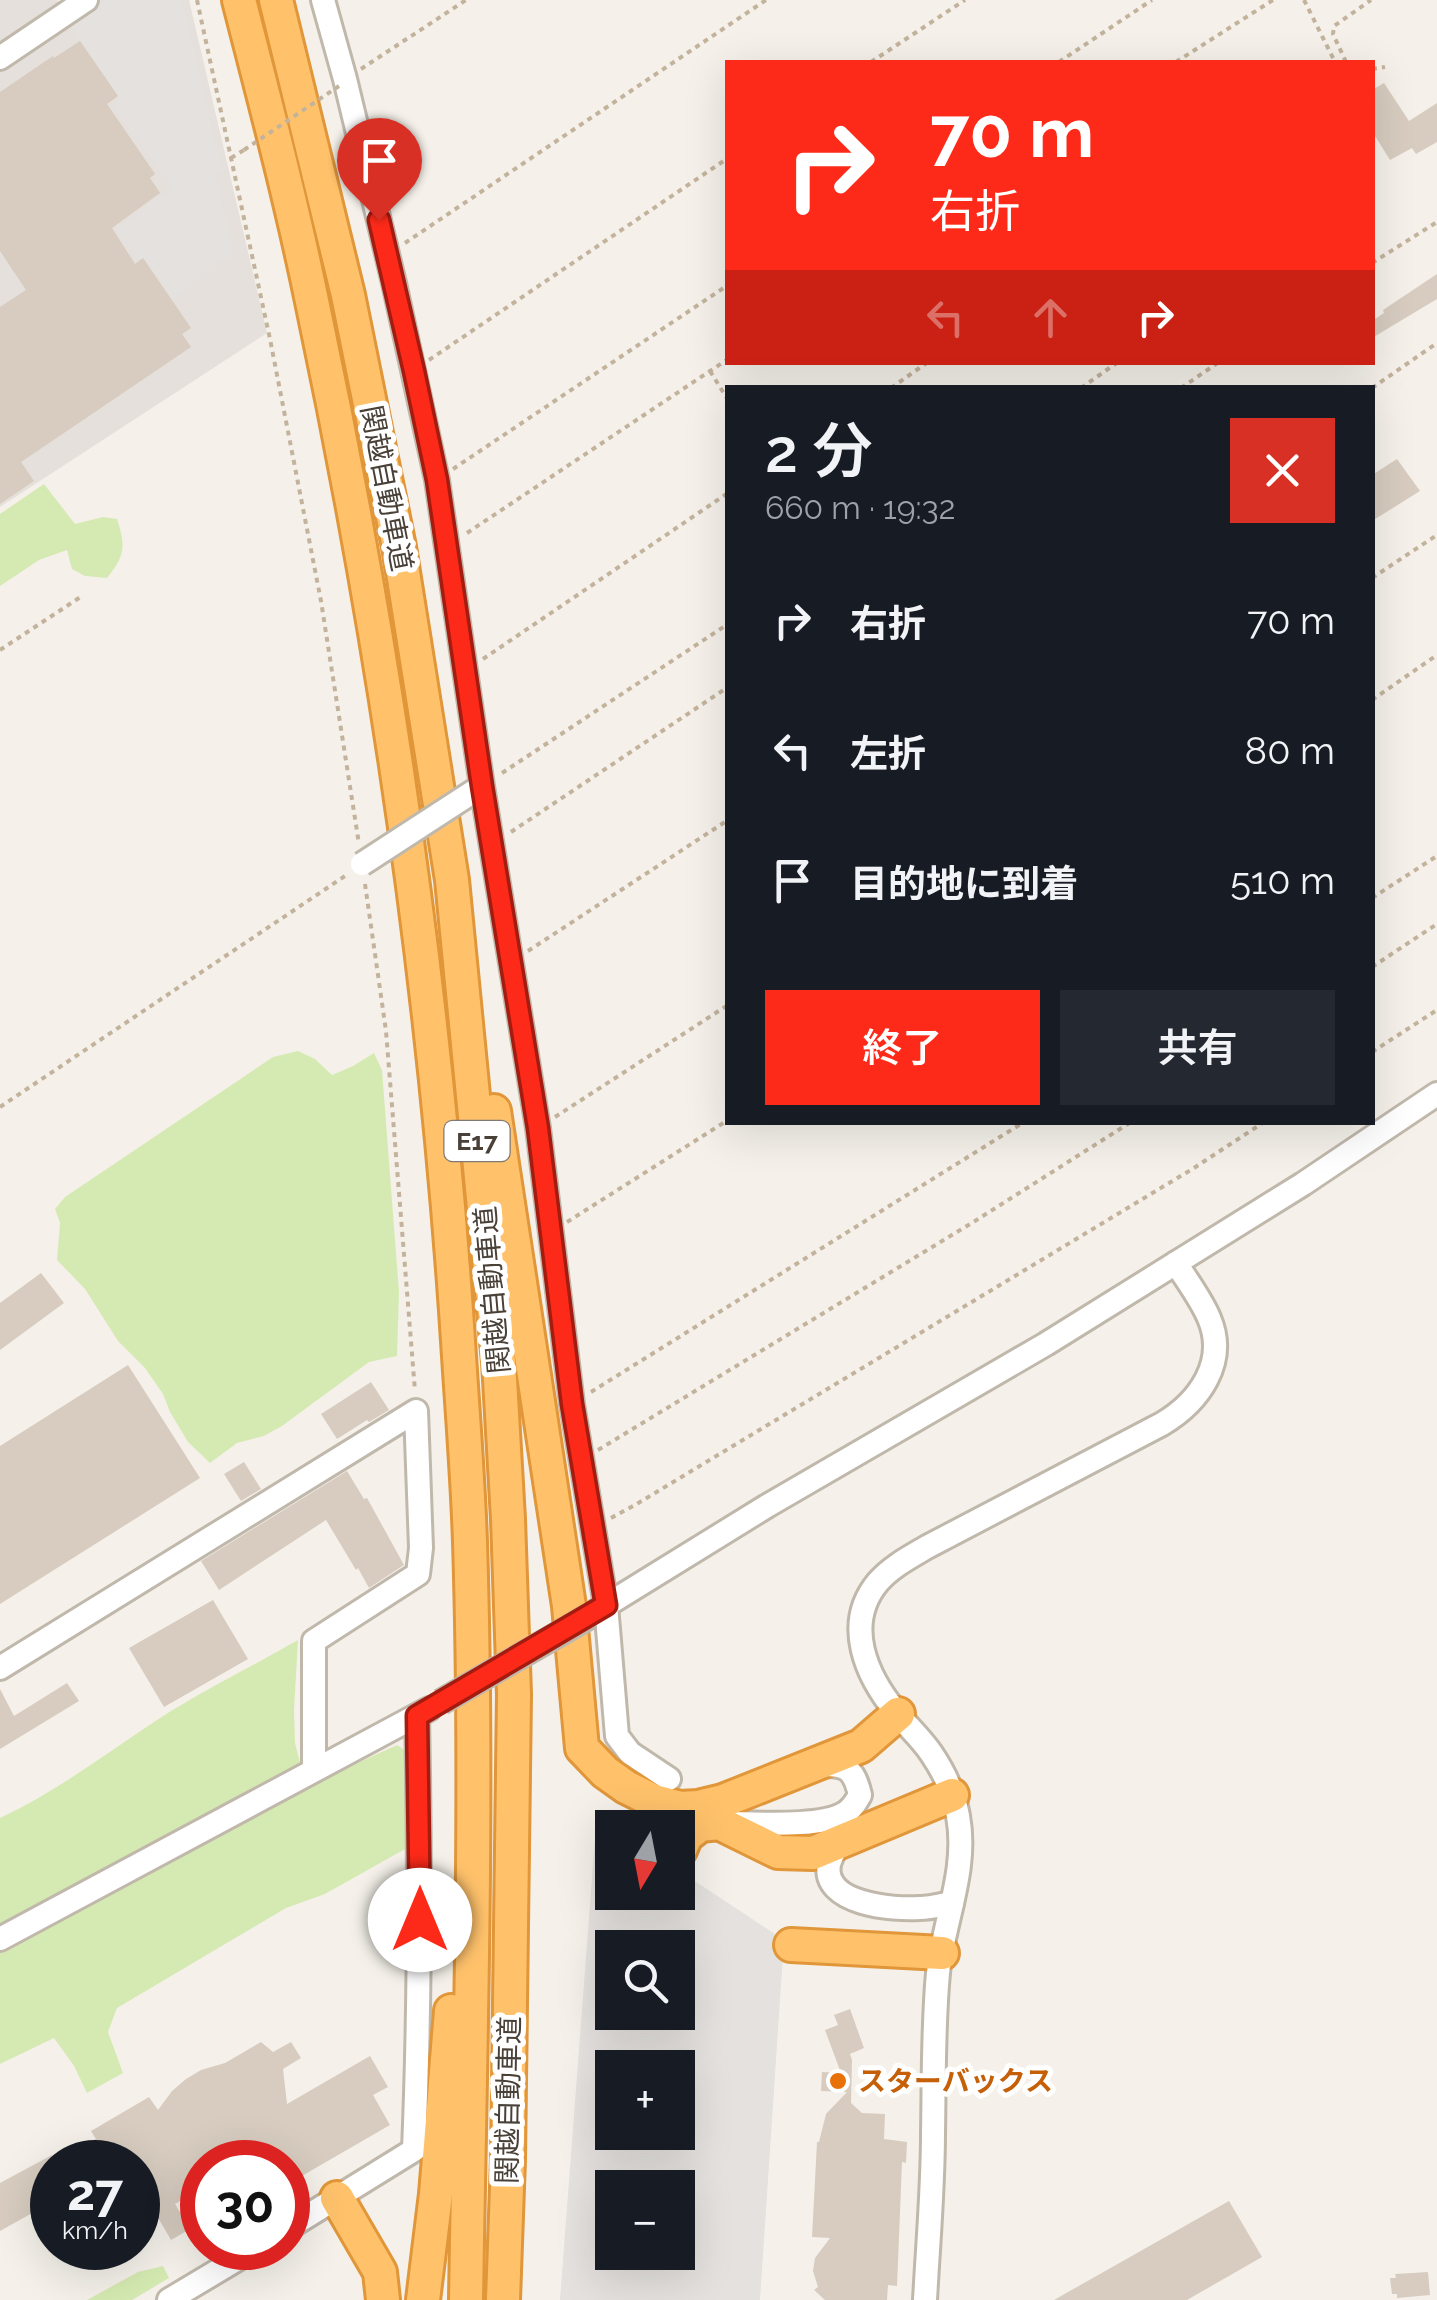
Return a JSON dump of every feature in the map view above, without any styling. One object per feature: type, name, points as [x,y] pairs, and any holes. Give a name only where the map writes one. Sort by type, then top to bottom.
[{"type":"highway","name":"関越自動車道","points":[[238,0],[313,303],[362,563],[430,1013],[453,1257],[470,1539],[474,1751],[466,2300]]},
{"type":"highway","name":"関越自動車道","points":[[276,0],[348,296],[399,547],[452,880],[499,1362],[509,1538],[514,1694],[508,2159],[502,2300]]},
{"type":"highway","points":[[452,880],[500,1138],[569,1606],[582,1748],[626,1787],[654,1801],[680,1808],[698,1807],[723,1801],[860,1746],[898,1714]]},
{"type":"highway","points":[[423,2300],[436,2194],[474,1751]]},
{"type":"highway","points":[[695,1829],[719,1823],[778,1852],[813,1853],[952,1795]]},
{"type":"highway","points":[[791,1945],[942,1953]]},
{"type":"highway","points":[[337,2198],[380,2272],[383,2300]]},
{"type":"street","points":[[0,58],[86,0]]},
{"type":"street","points":[[323,0],[387,255],[437,480],[538,1128],[572,1404],[593,1527],[598,1610],[617,1736],[630,1753],[669,1780]]},
{"type":"street","points":[[362,864],[482,786]]},
{"type":"street","points":[[0,1939],[417,1716],[598,1610],[767,1506],[1046,1344],[1303,1184],[1437,1094]]},
{"type":"street","points":[[925,2300],[938,1969],[960,1851],[959,1825],[952,1795],[932,1754],[880,1691],[866,1667],[860,1641],[864,1607],[878,1582],[895,1566],[1162,1424],[1190,1403],[1208,1377],[1215,1340],[1209,1317],[1176,1263]]},
{"type":"street","points":[[0,1668],[416,1411],[421,1548],[418,1574],[314,1641],[314,1770]]},
{"type":"street","points":[[310,2215],[414,2150],[421,1880],[417,1716]]},
{"type":"street","points":[[719,1823],[807,1822],[843,1815],[860,1795],[857,1780],[851,1771],[836,1764],[817,1765]]},
{"type":"street","points":[[839,1842],[828,1865],[830,1879],[836,1890],[853,1900],[906,1909],[952,1903]]},
{"type":"street","points":[[168,2300],[219,2270]]},
{"type":"path","points":[[196,0],[321,600],[386,1031],[416,1411]]},
{"type":"path","points":[[231,158],[466,0]]},
{"type":"path","points":[[387,255],[766,0]]},
{"type":"path","points":[[874,60],[965,0]]},
{"type":"path","points":[[1062,60],[1152,0]]},
{"type":"path","points":[[1179,60],[1273,0]]},
{"type":"path","points":[[1304,0],[1335,60]]},
{"type":"path","points":[[1345,60],[1333,34],[1334,26],[1370,0]]},
{"type":"path","points":[[1375,68],[1385,67]]},
{"type":"path","points":[[414,371],[725,160]]},
{"type":"path","points":[[1375,261],[1437,222]]},
{"type":"path","points":[[437,480],[725,286]]},
{"type":"path","points":[[1375,386],[1437,344]]},
{"type":"path","points":[[446,547],[725,361]]},
{"type":"path","points":[[894,385],[924,365]]},
{"type":"path","points":[[1085,385],[1114,365]]},
{"type":"path","points":[[1185,385],[1215,365]]},
{"type":"path","points":[[710,371],[725,395]]},
{"type":"path","points":[[466,671],[725,495]]},
{"type":"path","points":[[1375,576],[1437,536]]},
{"type":"path","points":[[0,650],[82,596]]},
{"type":"path","points":[[482,786],[725,626]]},
{"type":"path","points":[[1375,698],[1437,655]]},
{"type":"path","points":[[492,845],[725,689]]},
{"type":"path","points":[[512,962],[725,822]]},
{"type":"path","points":[[1375,896],[1437,856]]},
{"type":"path","points":[[0,1107],[362,864]]},
{"type":"path","points":[[1375,965],[1437,924]]},
{"type":"path","points":[[538,1128],[725,1007]]},
{"type":"path","points":[[1375,1050],[1437,1010]]},
{"type":"path","points":[[550,1233],[725,1122]]},
{"type":"path","points":[[572,1404],[1019,1125]]},
{"type":"path","points":[[581,1458],[1126,1125]]},
{"type":"path","points":[[593,1527],[652,1495],[1259,1125]]},
{"type":"shaded area","points":[[0,0],[59,2],[57,10],[0,47]]},
{"type":"shaded area","points":[[101,0],[189,0],[267,333],[0,507],[0,68]]},
{"type":"shaded area","points":[[105,0],[182,0],[222,170],[216,173],[235,258],[216,263],[173,301],[144,257],[139,261],[115,229],[172,188],[114,107],[118,96],[69,23]]},
{"type":"shaded area","points":[[595,1838],[595,1910],[695,1910],[695,1881],[784,1940],[760,2300],[560,2300]]},
{"type":"green space","points":[[44,484],[75,524],[103,517],[117,519],[122,550],[107,578],[85,576],[72,569],[67,550],[39,560],[0,586],[0,514]]},
{"type":"green space","points":[[298,1051],[315,1059],[332,1075],[374,1053],[382,1070],[399,1292],[397,1356],[369,1362],[282,1426],[237,1443],[210,1463],[188,1442],[145,1368],[118,1341],[85,1289],[57,1260],[60,1223],[55,1209],[65,1197],[273,1057]]},
{"type":"green space","points":[[298,1640],[295,1743],[304,1778],[342,1770],[397,1745],[409,1753],[411,1835],[405,1849],[325,1894],[286,1908],[117,2008],[108,2032],[123,2073],[87,2093],[54,2038],[0,2064],[0,1818],[61,1785],[174,1709]]},
{"type":"green space","points":[[160,2267],[169,2278],[132,2300],[87,2300],[138,2272],[160,2270]]},
{"type":"building","points":[[80,41],[118,96],[107,104],[155,174],[150,178],[160,193],[112,228],[135,264],[143,258],[191,328],[182,334],[191,347],[21,462],[34,481],[0,504],[0,307],[26,290],[0,251],[0,92]]},
{"type":"building","points":[[1384,83],[1409,121],[1437,103],[1437,142],[1416,154],[1412,148],[1390,160],[1375,136],[1375,88]]},
{"type":"building","points":[[1437,274],[1437,299],[1375,336],[1375,319]]},
{"type":"building","points":[[1397,459],[1420,491],[1375,519],[1375,473]]},
{"type":"building","points":[[41,1273],[64,1303],[0,1350],[0,1303]]},
{"type":"building","points":[[128,1365],[200,1478],[0,1604],[0,1446]]},
{"type":"building","points":[[371,1382],[389,1410],[337,1439],[321,1414]]},
{"type":"building","points":[[244,1462],[261,1489],[241,1501],[224,1474]]},
{"type":"building","points":[[347,1471],[364,1499],[367,1498],[404,1565],[369,1588],[326,1520],[219,1590],[201,1561]]},
{"type":"building","points":[[213,1600],[248,1659],[164,1707],[129,1648]]},
{"type":"building","points":[[67,1683],[79,1701],[0,1749],[0,1689],[14,1716]]},
{"type":"building","points":[[850,2009],[864,2048],[850,2054],[851,2103],[862,2113],[885,2114],[884,2139],[907,2142],[906,2163],[902,2162],[897,2286],[888,2285],[887,2300],[825,2300],[814,2290],[818,2287],[813,2271],[815,2258],[830,2238],[812,2237],[817,2142],[826,2114],[847,2092],[821,2091],[822,2072],[841,2073],[825,2030],[838,2025],[834,2015]]},
{"type":"building","points":[[261,2042],[273,2052],[291,2042],[301,2058],[283,2069],[287,2104],[370,2056],[388,2087],[373,2095],[390,2125],[310,2171],[310,2140],[180,2140],[180,2201],[175,2204],[180,2212],[180,2235],[171,2240],[160,2221],[160,2140],[93,2140],[96,2139],[91,2131],[149,2097],[158,2110],[186,2079]]},
{"type":"building","points":[[30,2167],[30,2214],[0,2231],[0,2183]]},
{"type":"building","points":[[1229,2201],[1262,2257],[1187,2300],[1054,2300]]},
{"type":"building","points":[[1428,2272],[1430,2295],[1397,2298],[1397,2294],[1392,2294],[1390,2278],[1396,2278],[1395,2274]]},
{"type":"place","name":"スターバックス","points":[[838,2081]]},
{"type":"route","points":[[379,220],[437,480],[538,1128],[572,1404],[606,1605],[417,1716],[420,1920]]}]
